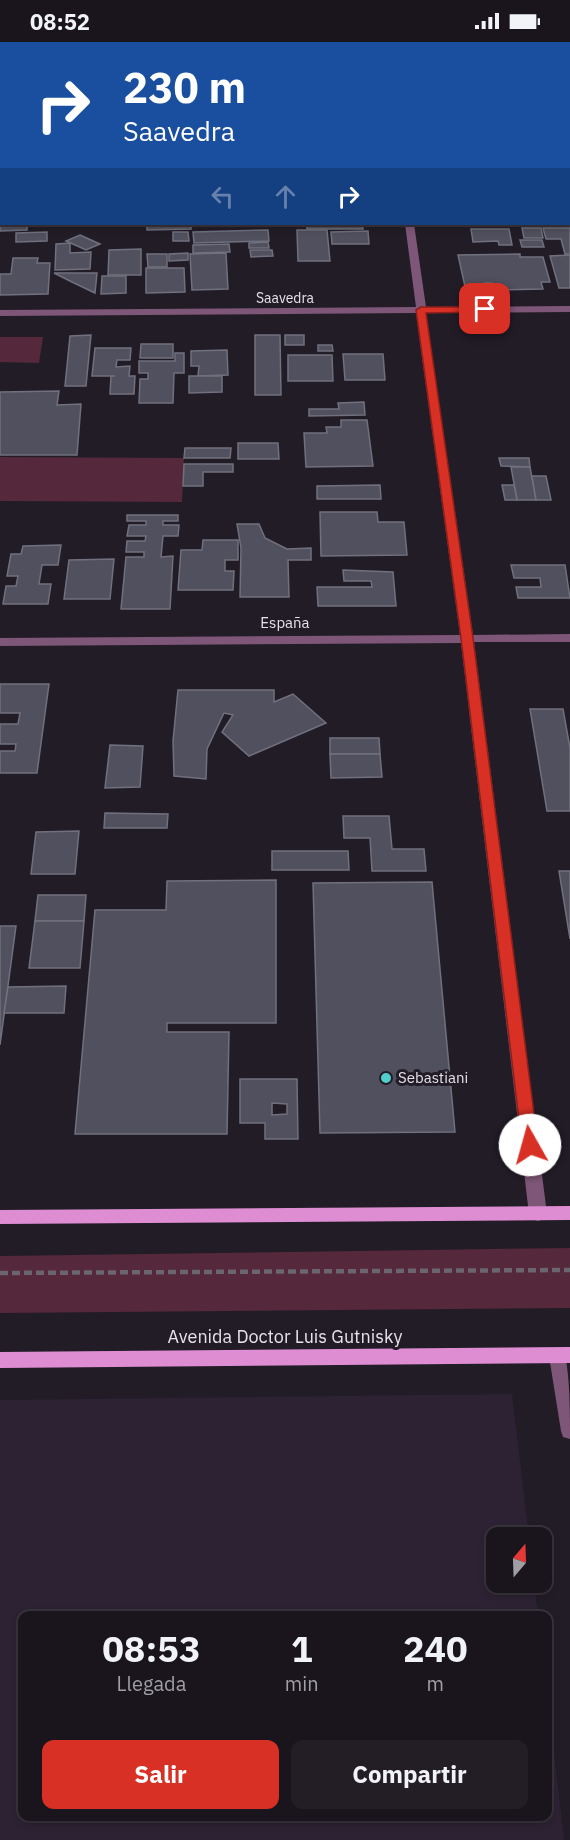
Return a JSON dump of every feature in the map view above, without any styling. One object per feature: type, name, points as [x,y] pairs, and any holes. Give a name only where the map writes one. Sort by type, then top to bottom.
[{"type":"main road","points":[[0,1217],[570,1214]]},
{"type":"main road","name":"Avenida Doctor Luis Gutnisky","points":[[0,1360],[564,1356]]},
{"type":"street","points":[[409,225],[467,638],[538,1214]]},
{"type":"street","name":"Saavedra","points":[[0,313],[570,309]]},
{"type":"street","name":"España","points":[[0,642],[570,638]]},
{"type":"street","points":[[564,1356],[570,1431]]},
{"type":"path","points":[[0,1274],[570,1270]]},
{"type":"shaded area","points":[[0,337],[43,337],[39,363],[0,362]]},
{"type":"shaded area","points":[[0,457],[184,458],[182,502],[0,501]]},
{"type":"shaded area","points":[[570,1248],[570,1308],[0,1313],[0,1256]]},
{"type":"shaded area","points":[[512,1394],[528,1527],[486,1527],[486,1593],[535,1593],[538,1611],[18,1611],[18,1821],[552,1821],[552,1733],[564,1840],[0,1840],[0,1400]]},
{"type":"building","points":[[0,225],[27,225],[27,230],[0,231]]},
{"type":"building","points":[[147,225],[191,225],[191,229],[147,230]]},
{"type":"building","points":[[307,225],[362,225],[363,229],[307,229]]},
{"type":"building","points":[[522,228],[541,228],[543,238],[524,238]]},
{"type":"building","points":[[543,228],[570,228],[570,254],[565,254],[561,239],[546,239]]},
{"type":"building","points":[[471,229],[509,229],[512,245],[499,245],[498,241],[473,242]]},
{"type":"building","points":[[268,230],[269,241],[194,243],[193,232]]},
{"type":"building","points":[[297,230],[327,230],[330,261],[298,261]]},
{"type":"building","points":[[368,231],[369,244],[332,244],[331,232]]},
{"type":"building","points":[[47,232],[47,241],[16,242],[16,233]]},
{"type":"building","points":[[173,232],[188,232],[189,241],[173,241]]},
{"type":"building","points":[[80,235],[100,244],[86,250],[66,241]]},
{"type":"building","points":[[520,240],[542,240],[544,247],[522,247]]},
{"type":"building","points":[[268,242],[269,248],[249,248],[249,243]]},
{"type":"building","points":[[70,243],[70,253],[91,252],[90,269],[55,270],[56,244]]},
{"type":"building","points":[[229,244],[230,252],[193,253],[193,245]]},
{"type":"building","points":[[141,249],[141,275],[108,275],[109,250]]},
{"type":"building","points":[[250,250],[272,250],[273,256],[251,257]]},
{"type":"building","points":[[188,253],[188,260],[169,261],[169,254]]},
{"type":"building","points":[[226,253],[228,289],[192,290],[190,254]]},
{"type":"building","points":[[147,254],[167,254],[167,267],[148,267]]},
{"type":"building","points":[[520,254],[520,257],[543,257],[550,282],[541,282],[543,289],[493,290],[492,283],[485,283],[487,291],[466,291],[458,255]]},
{"type":"building","points":[[570,255],[570,288],[559,288],[550,256]]},
{"type":"building","points":[[13,258],[38,258],[37,263],[50,263],[48,294],[0,295],[0,274],[11,274]]},
{"type":"building","points":[[146,268],[184,268],[185,292],[146,293]]},
{"type":"building","points":[[54,273],[97,273],[95,293],[72,282]]},
{"type":"building","points":[[102,276],[126,276],[126,293],[101,294]]},
{"type":"building","points":[[91,335],[86,386],[65,386],[70,336]]},
{"type":"building","points":[[255,335],[280,335],[281,395],[255,395]]},
{"type":"building","points":[[285,335],[304,335],[304,345],[285,345]]},
{"type":"building","points":[[141,344],[173,344],[173,358],[140,358]]},
{"type":"building","points":[[318,345],[332,345],[333,351],[318,351]]},
{"type":"building","points":[[95,348],[131,348],[130,360],[117,360],[116,367],[130,366],[129,376],[135,376],[134,394],[110,394],[111,376],[92,376]]},
{"type":"building","points":[[227,350],[228,375],[198,376],[199,366],[191,366],[191,351]]},
{"type":"building","points":[[175,353],[184,353],[184,373],[174,373],[173,403],[139,403],[140,379],[148,379],[148,373],[139,373],[139,361],[175,361]]},
{"type":"building","points":[[343,354],[383,354],[385,380],[345,380]]},
{"type":"building","points":[[288,355],[332,355],[333,381],[288,381]]},
{"type":"building","points":[[189,376],[222,376],[222,392],[189,393]]},
{"type":"building","points":[[59,391],[57,405],[81,404],[77,455],[0,455],[0,392]]},
{"type":"building","points":[[364,402],[365,415],[309,416],[309,409],[339,409],[338,403]]},
{"type":"building","points":[[341,420],[367,420],[373,466],[306,467],[304,433],[327,433],[326,427],[341,427]]},
{"type":"building","points":[[238,443],[278,443],[279,459],[238,459]]},
{"type":"building","points":[[185,448],[231,448],[230,458],[184,458]]},
{"type":"building","points":[[499,458],[529,458],[530,467],[501,466]]},
{"type":"building","points":[[184,464],[233,464],[233,472],[203,472],[203,486],[183,486]]},
{"type":"building","points":[[511,467],[530,467],[536,500],[517,500]]},
{"type":"building","points":[[532,476],[546,476],[551,500],[536,500]]},
{"type":"building","points":[[380,485],[381,499],[317,499],[317,486]]},
{"type":"building","points":[[502,485],[514,485],[517,500],[505,500]]},
{"type":"building","points":[[320,512],[377,512],[378,522],[404,522],[407,555],[321,556]]},
{"type":"building","points":[[127,515],[178,515],[178,521],[163,521],[163,525],[179,525],[178,536],[163,536],[161,557],[173,556],[170,609],[121,609],[126,557],[144,557],[144,552],[126,552],[127,541],[145,541],[146,536],[127,536],[129,525],[146,525],[146,521],[127,521]]},
{"type":"building","points":[[237,524],[259,524],[265,538],[287,549],[311,548],[311,560],[288,560],[289,597],[240,597],[241,548]]},
{"type":"building","points":[[203,540],[238,540],[238,560],[225,560],[225,571],[234,571],[233,590],[178,590],[181,550],[202,550]]},
{"type":"building","points":[[61,545],[58,565],[42,565],[39,584],[51,584],[48,604],[3,604],[6,586],[16,586],[18,576],[7,576],[11,554],[21,554],[23,546]]},
{"type":"building","points":[[114,559],[110,599],[64,599],[69,560]]},
{"type":"building","points":[[511,565],[565,565],[570,598],[518,598],[516,587],[541,587],[540,578],[514,578]]},
{"type":"building","points":[[343,570],[393,572],[396,606],[318,606],[317,587],[372,587],[371,581],[344,581]]},
{"type":"building","points":[[0,684],[49,684],[37,773],[0,773],[0,751],[15,751],[16,744],[0,744],[0,724],[18,724],[20,713],[0,713]]},
{"type":"building","points":[[178,690],[274,690],[274,702],[293,694],[326,723],[249,756],[222,732],[233,715],[224,713],[207,749],[206,779],[174,776],[173,741]]},
{"type":"building","points":[[530,709],[563,709],[570,748],[570,811],[547,811]]},
{"type":"building","points":[[330,738],[379,738],[380,754],[330,754]]},
{"type":"building","points":[[110,745],[143,746],[140,787],[105,788]]},
{"type":"building","points":[[330,754],[380,754],[382,777],[331,778]]},
{"type":"building","points":[[105,813],[168,814],[167,828],[104,828]]},
{"type":"building","points":[[343,816],[389,816],[392,849],[424,849],[426,871],[372,871],[370,838],[344,838]]},
{"type":"building","points":[[79,831],[75,874],[31,874],[36,832]]},
{"type":"building","points":[[272,851],[348,851],[349,870],[272,870]]},
{"type":"building","points":[[559,871],[570,871],[570,939]]},
{"type":"building","points":[[276,880],[276,1023],[167,1023],[167,1032],[229,1032],[227,1134],[75,1134],[95,910],[166,910],[167,881]]},
{"type":"building","points":[[432,882],[455,1132],[320,1133],[313,883]]},
{"type":"building","points":[[38,895],[86,895],[84,921],[35,921]]},
{"type":"building","points":[[35,921],[84,921],[80,968],[29,968]]},
{"type":"building","points":[[0,926],[16,926],[0,1045]]},
{"type":"building","points":[[66,986],[64,1013],[4,1013],[8,987]]},
{"type":"building","points":[[240,1079],[297,1079],[298,1139],[265,1139],[265,1123],[240,1123]],"holes":[[[272,1103],[287,1104],[287,1114],[272,1115]]]},
{"type":"place","name":"Sebastiani","points":[[386,1078]]},
{"type":"route","points":[[485,309],[421,310],[467,638],[530,1145]]}]
